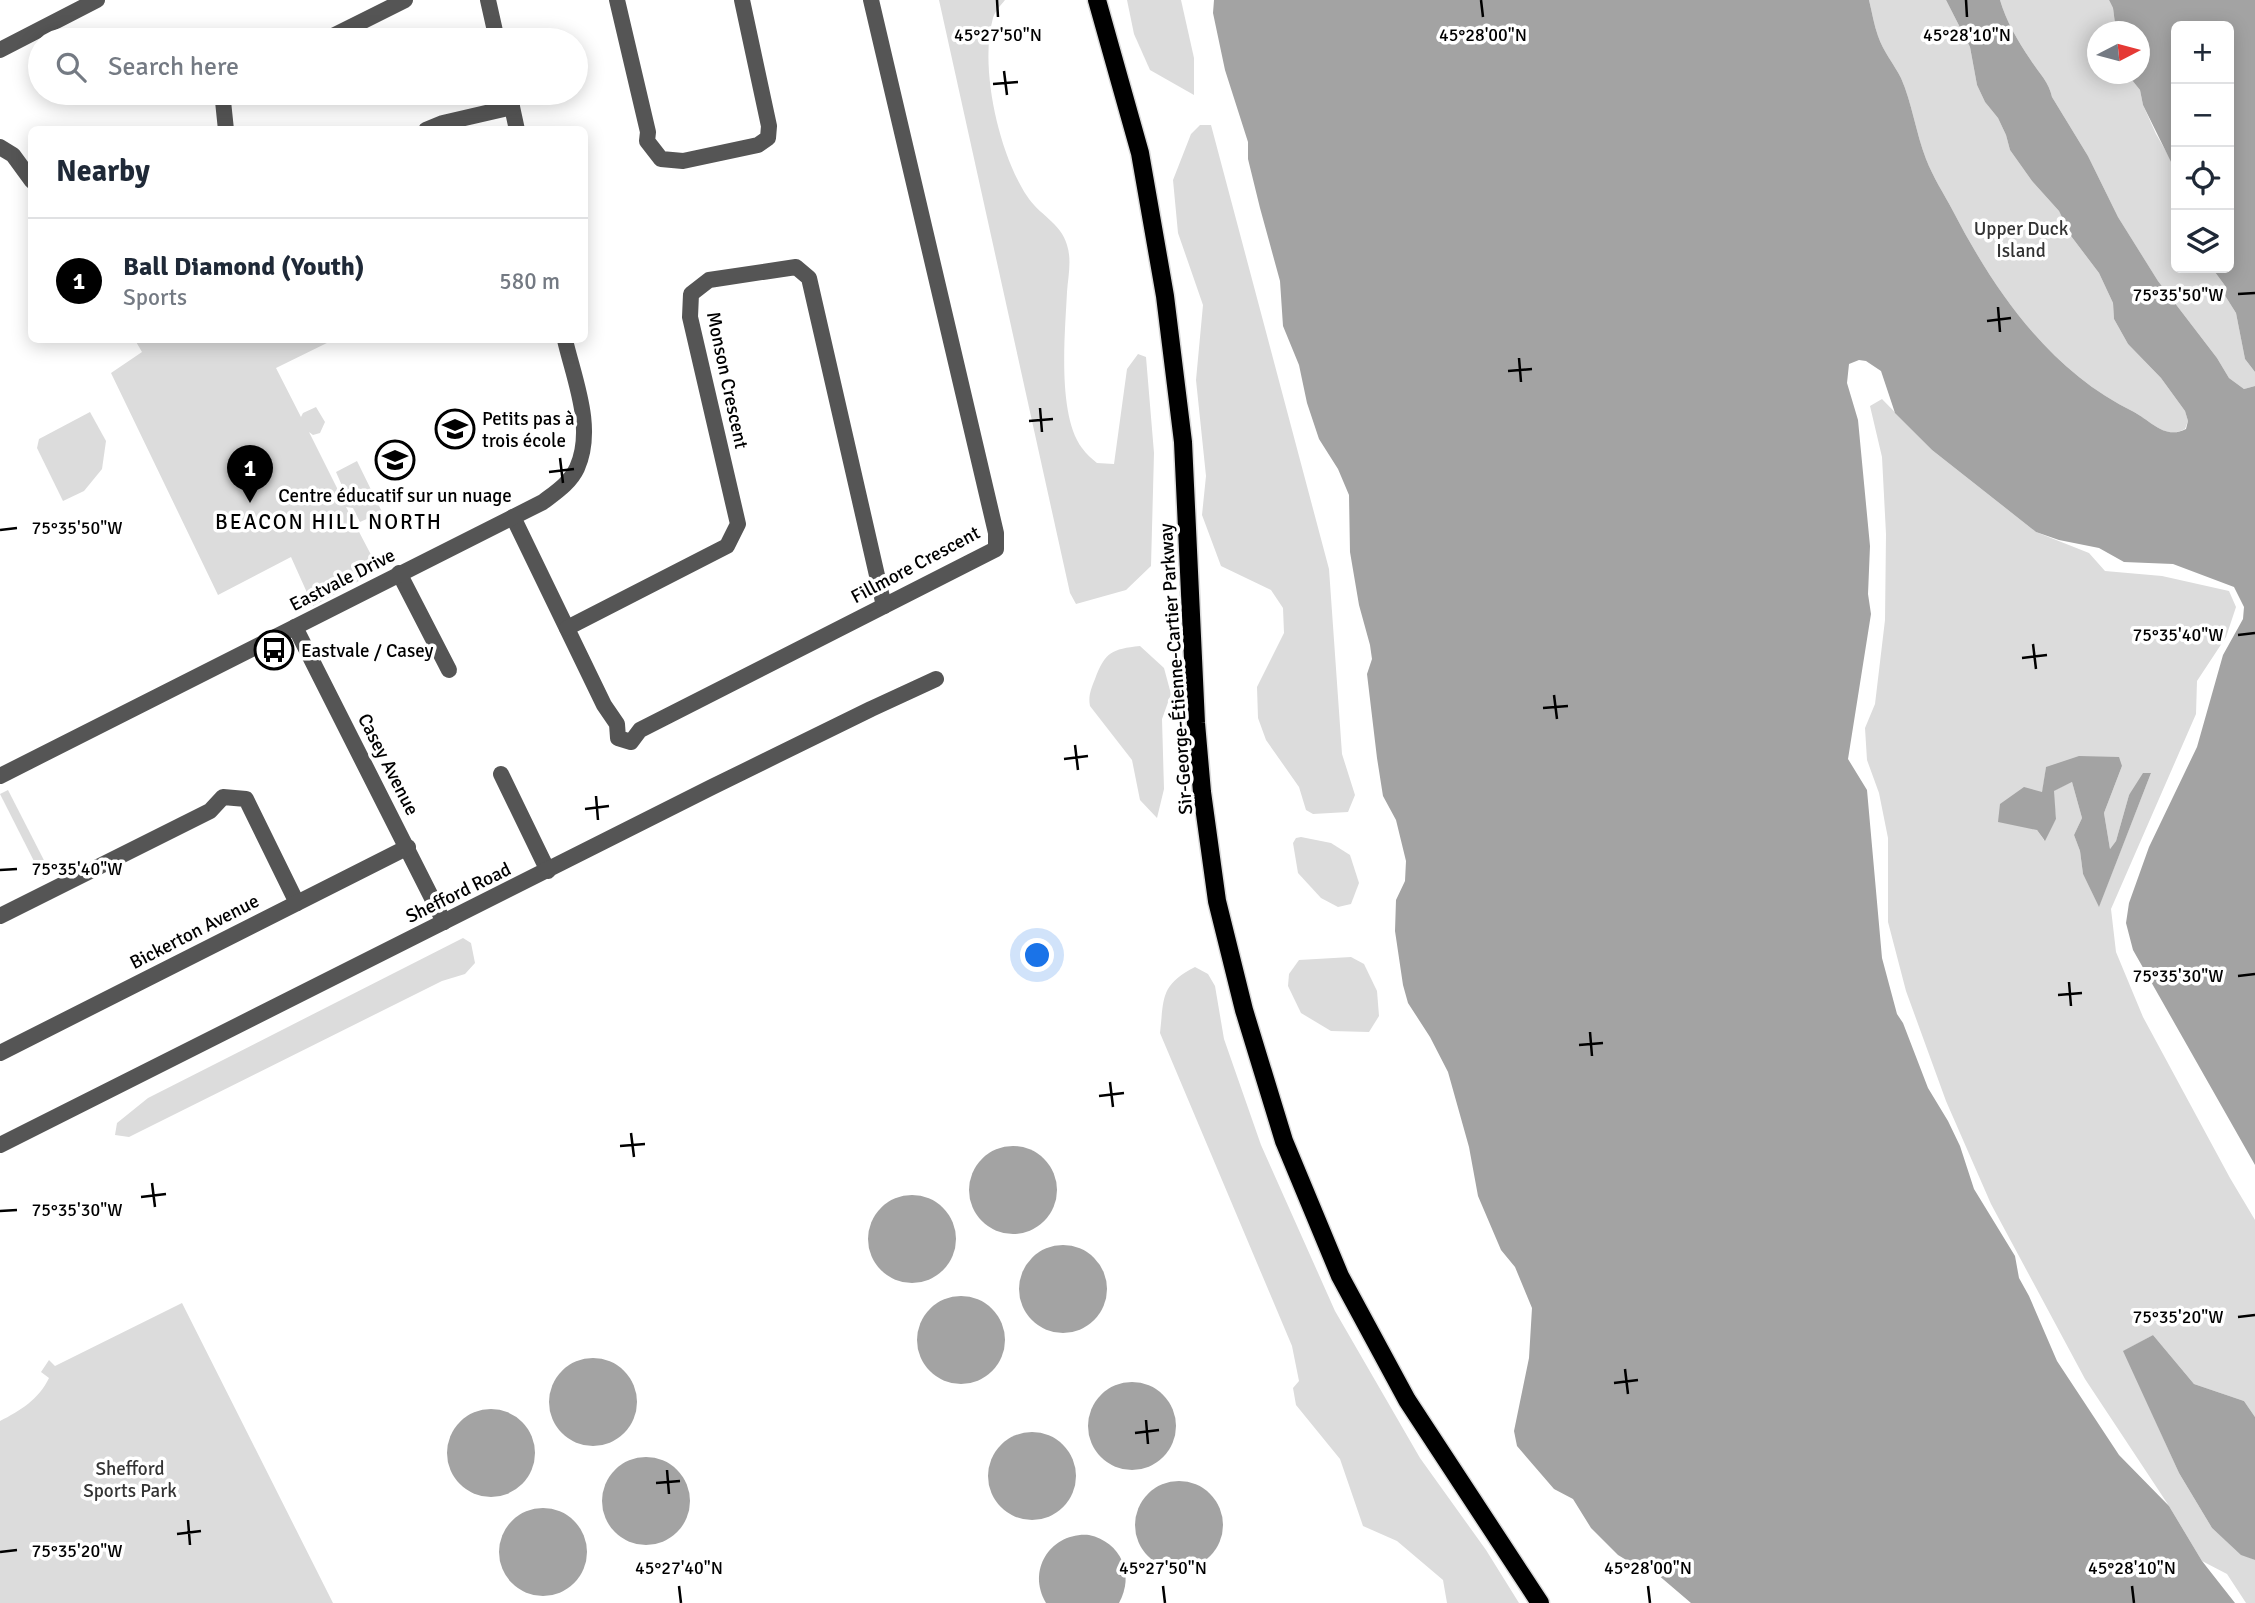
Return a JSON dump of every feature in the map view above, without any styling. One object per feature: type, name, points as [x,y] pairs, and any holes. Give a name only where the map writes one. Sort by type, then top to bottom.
[{"type":"main road","name":"Sir-George-Étienne-Cartier Parkway","points":[[1097,0],[1139,153],[1165,296],[1183,442],[1202,792],[1217,901],[1244,1010],[1284,1141],[1340,1276],[1407,1400],[1540,1603]]},
{"type":"street","points":[[42,28],[97,0]]},
{"type":"street","points":[[349,28],[405,0]]},
{"type":"street","points":[[488,0],[494,28]]},
{"type":"street","points":[[617,0],[648,132],[647,141],[661,159],[683,161],[758,145],[768,138],[769,127],[742,0]]},
{"type":"street","name":"Fillmore Crescent","points":[[513,517],[604,705],[617,724],[618,738],[631,743],[640,730],[996,549],[996,533],[871,0]]},
{"type":"street","points":[[0,49],[28,35]]},
{"type":"street","points":[[223,105],[226,126]]},
{"type":"street","points":[[436,126],[496,105]]},
{"type":"street","points":[[512,105],[516,126]]},
{"type":"street","points":[[0,148],[13,155],[28,176]]},
{"type":"street","name":"Monson Crescent","points":[[567,628],[727,546],[738,524],[690,317],[691,294],[709,279],[778,268],[796,267],[808,278],[884,606]]},
{"type":"street","name":"Eastvale Drive","points":[[0,776],[543,502],[562,488],[577,467],[583,446],[584,421],[566,343]]},
{"type":"street","points":[[399,573],[449,670]]},
{"type":"street","name":"Casey Avenue","points":[[295,627],[444,922]]},
{"type":"street","name":"Shefford Road","points":[[0,1146],[858,715],[936,679]]},
{"type":"street","points":[[500,774],[548,871]]},
{"type":"street","points":[[0,916],[210,811],[223,797],[246,799],[297,903]]},
{"type":"street","name":"Bickerton Avenue","points":[[0,1053],[408,847]]},
{"type":"green space","points":[[939,0],[1005,0],[994,15],[989,38],[988,61],[994,110],[1017,178],[1027,196],[1060,231],[1067,245],[1069,263],[1064,351],[1066,395],[1074,433],[1084,450],[1097,463],[1114,464],[1127,369],[1138,354],[1146,357],[1154,453],[1151,566],[1126,590],[1076,604],[1070,593]]},
{"type":"green space","points":[[1127,0],[1181,0],[1194,58],[1194,95],[1150,70],[1134,34]]},
{"type":"green space","name":"Upper Duck Island","points":[[1869,0],[1946,0],[1970,47],[1977,85],[1985,102],[1998,118],[2010,150],[2032,181],[2059,211],[2071,236],[2099,273],[2113,303],[2114,319],[2128,344],[2161,378],[2185,411],[2188,421],[2185,429],[2171,432],[2158,428],[2076,375],[2051,352],[2007,299],[1969,241],[1929,166],[1905,88],[1880,42]]},
{"type":"green space","name":"Upper Duck Island","points":[[2000,0],[2109,0],[2115,21],[2087,21],[2087,84],[2135,84],[2140,90],[2143,105],[2171,160],[2171,273],[2216,273],[2226,287],[2224,294],[2236,313],[2245,359],[2255,372],[2255,386],[2244,389],[2229,378],[2217,358],[2158,281],[2118,217],[2088,156],[2006,16]]},
{"type":"green space","points":[[1200,125],[1211,125],[1329,569],[1342,754],[1355,795],[1348,812],[1313,814],[1306,810],[1299,787],[1266,740],[1258,718],[1257,687],[1284,633],[1283,608],[1271,590],[1221,566],[1202,515],[1206,476],[1196,380],[1203,305],[1178,233],[1173,180],[1191,134]]},
{"type":"green space","points":[[137,343],[327,343],[276,368],[301,417],[303,413],[316,407],[325,422],[320,433],[313,435],[309,432],[340,494],[343,488],[336,472],[357,461],[382,512],[360,522],[353,508],[346,507],[379,570],[313,606],[291,557],[218,595],[111,373],[142,352]]},
{"type":"green space","points":[[1882,399],[1932,450],[2036,532],[2089,553],[2105,571],[2162,576],[2229,591],[2236,607],[2226,637],[2197,681],[2196,714],[2111,909],[2116,952],[2143,1017],[2255,1220],[2255,1417],[2244,1401],[2194,1384],[2153,1335],[2124,1351],[2179,1473],[2212,1528],[2241,1554],[2255,1560],[2255,1603],[2246,1603],[2227,1574],[2202,1561],[2085,1379],[1991,1204],[1946,1101],[1906,991],[1888,922],[1888,838],[1879,793],[1867,760],[1865,728],[1875,704],[1885,620],[1886,534],[1882,457],[1870,406]],"holes":[[[2122,766],[2104,813],[2110,849],[2116,841],[2129,795],[2151,773],[2099,906],[2083,874],[2080,851],[2074,835],[2082,818],[2072,782],[2053,791],[2056,819],[2044,840],[2037,830],[2046,767]]]},
{"type":"green space","points":[[90,412],[106,441],[102,469],[84,491],[63,501],[37,448],[39,439]]},
{"type":"green space","points":[[1140,646],[1164,668],[1171,694],[1162,719],[1164,789],[1157,818],[1140,800],[1132,760],[1089,702],[1092,686],[1106,657],[1116,651]]},
{"type":"green space","points":[[8,790],[51,874],[43,879],[0,794]]},
{"type":"green space","points":[[1296,838],[1331,843],[1350,855],[1359,883],[1351,904],[1338,907],[1321,898],[1298,873],[1293,843]]},
{"type":"green space","points":[[463,938],[471,943],[475,963],[465,974],[442,981],[129,1137],[115,1135],[117,1123],[148,1098]]},
{"type":"green space","points":[[1351,957],[1364,964],[1377,991],[1379,1016],[1369,1032],[1331,1031],[1301,1013],[1288,986],[1289,974],[1299,960]]},
{"type":"green space","points":[[1195,967],[1208,974],[1215,986],[1224,1039],[1261,1145],[1335,1311],[1420,1458],[1486,1550],[1519,1603],[1447,1603],[1443,1580],[1397,1541],[1363,1526],[1340,1459],[1296,1405],[1293,1388],[1299,1381],[1292,1346],[1160,1033],[1166,994],[1175,980]]},
{"type":"green space","name":"Shefford Sports Park","points":[[182,1303],[333,1603],[0,1603],[0,1421],[22,1409],[40,1392],[49,1378],[41,1372],[49,1360],[55,1366]]},
{"type":"shaded area","points":[[1214,0],[1869,0],[1880,42],[1901,78],[1935,179],[1987,271],[2007,299],[2051,352],[2076,375],[2158,428],[2171,432],[2186,429],[2188,421],[2185,411],[2161,378],[2128,344],[2114,319],[2113,303],[2099,273],[2071,236],[2059,211],[2032,181],[2010,150],[1998,118],[1985,102],[1977,85],[1970,47],[1946,0],[2000,0],[2017,38],[2046,82],[2052,97],[2088,156],[2118,217],[2158,281],[2217,358],[2229,378],[2244,389],[2255,386],[2255,1165],[2133,950],[2126,923],[2129,903],[2149,847],[2197,747],[2223,655],[2243,619],[2244,607],[2234,587],[2173,564],[2124,562],[2099,548],[2036,532],[1932,450],[1895,413],[1881,371],[1866,361],[1859,360],[1849,364],[1847,383],[1858,420],[1870,546],[1868,594],[1871,614],[1848,759],[1867,790],[1882,958],[1897,1014],[1928,1088],[1960,1146],[1974,1189],[2015,1256],[2019,1278],[2057,1361],[2119,1455],[2169,1506],[2202,1561],[2235,1603],[1691,1603],[1657,1574],[1618,1555],[1591,1528],[1573,1499],[1554,1489],[1517,1446],[1514,1431],[1529,1358],[1532,1308],[1515,1267],[1501,1250],[1478,1196],[1469,1147],[1448,1072],[1408,1003],[1403,985],[1395,931],[1396,900],[1405,881],[1406,861],[1396,820],[1383,796],[1377,758],[1367,674],[1372,659],[1350,552],[1349,495],[1338,469],[1319,439],[1307,403],[1299,365],[1283,326],[1280,281],[1248,159],[1248,142],[1225,70],[1213,13]]},
{"type":"shaded area","points":[[2109,0],[2255,0],[2255,372],[2245,359],[2236,313],[2224,294],[2226,287],[2216,273],[2234,273],[2234,21],[2171,21],[2171,162],[2135,84],[2150,84],[2150,21],[2115,21]]},
{"type":"shaded area","points":[[2079,756],[2119,757],[2122,766],[2104,813],[2110,849],[2116,841],[2129,795],[2143,773],[2151,773],[2099,907],[2083,874],[2080,851],[2074,835],[2082,818],[2072,782],[2054,791],[2056,819],[2045,841],[2037,830],[1998,822],[2000,804],[2024,787],[2042,792],[2046,767]]},
{"type":"shaded area","points":[[1013,1146],[1030,1149],[1044,1159],[1054,1173],[1057,1190],[1054,1207],[1044,1221],[1030,1231],[1013,1234],[996,1231],[982,1221],[972,1207],[969,1190],[972,1173],[982,1159],[996,1149]]},
{"type":"shaded area","points":[[912,1195],[929,1198],[943,1208],[953,1222],[956,1239],[953,1256],[943,1270],[929,1280],[912,1283],[895,1280],[881,1270],[871,1256],[868,1239],[871,1222],[881,1208],[895,1198]]},
{"type":"shaded area","points":[[1063,1245],[1080,1248],[1094,1258],[1104,1272],[1107,1289],[1104,1306],[1094,1320],[1080,1330],[1063,1333],[1046,1330],[1032,1320],[1022,1306],[1019,1289],[1022,1272],[1032,1258],[1046,1248]]},
{"type":"shaded area","points":[[961,1296],[978,1299],[992,1309],[1002,1323],[1005,1340],[1002,1357],[992,1371],[978,1381],[961,1384],[944,1381],[930,1371],[920,1357],[917,1340],[920,1323],[930,1309],[944,1299]]},
{"type":"shaded area","points":[[2153,1335],[2194,1384],[2244,1401],[2255,1417],[2255,1560],[2241,1555],[2212,1528],[2179,1473],[2123,1351]]},
{"type":"shaded area","points":[[593,1358],[610,1361],[624,1371],[634,1385],[637,1402],[634,1419],[624,1433],[610,1443],[593,1446],[576,1443],[562,1433],[552,1419],[549,1402],[552,1385],[562,1371],[576,1361]]},
{"type":"shaded area","points":[[1132,1382],[1149,1385],[1163,1395],[1173,1409],[1176,1426],[1173,1443],[1163,1457],[1149,1467],[1132,1470],[1115,1467],[1101,1457],[1091,1443],[1088,1426],[1091,1409],[1101,1395],[1115,1385]]},
{"type":"shaded area","points":[[491,1409],[508,1412],[522,1422],[532,1436],[535,1453],[532,1470],[522,1484],[508,1494],[491,1497],[474,1494],[460,1484],[450,1470],[447,1453],[450,1436],[460,1422],[474,1412]]},
{"type":"shaded area","points":[[1032,1432],[1049,1435],[1063,1445],[1073,1459],[1076,1476],[1073,1493],[1063,1507],[1049,1517],[1032,1520],[1015,1517],[1001,1507],[991,1493],[988,1476],[991,1459],[1001,1445],[1015,1435]]},
{"type":"shaded area","points":[[646,1457],[663,1460],[677,1470],[687,1484],[690,1501],[687,1518],[677,1532],[663,1542],[646,1545],[629,1542],[615,1532],[605,1518],[602,1501],[605,1484],[615,1470],[629,1460]]},
{"type":"shaded area","points":[[1179,1481],[1196,1484],[1210,1494],[1220,1508],[1223,1525],[1220,1542],[1210,1556],[1196,1566],[1179,1569],[1162,1566],[1148,1556],[1138,1542],[1135,1525],[1138,1508],[1148,1494],[1162,1484]]},
{"type":"shaded area","points":[[543,1508],[560,1511],[574,1521],[584,1535],[587,1552],[584,1569],[574,1583],[560,1593],[543,1596],[526,1593],[512,1583],[502,1569],[499,1552],[502,1535],[512,1521],[526,1511]]},
{"type":"shaded area","points":[[1089,1535],[1109,1544],[1122,1561],[1126,1581],[1119,1603],[1046,1603],[1039,1578],[1046,1556],[1053,1546],[1063,1540]]},
{"type":"place","name":"Petits pas à trois école","points":[[455,429]]},
{"type":"place","name":"Centre éducatif sur un nuage","points":[[395,460]]},
{"type":"place","name":"Ball Diamond (Youth)","points":[[250,503]]},
{"type":"place","name":"Eastvale / Casey","points":[[274,650]]},
{"type":"district","name":"BEACON HILL NORTH","points":[[329,522]]}]
